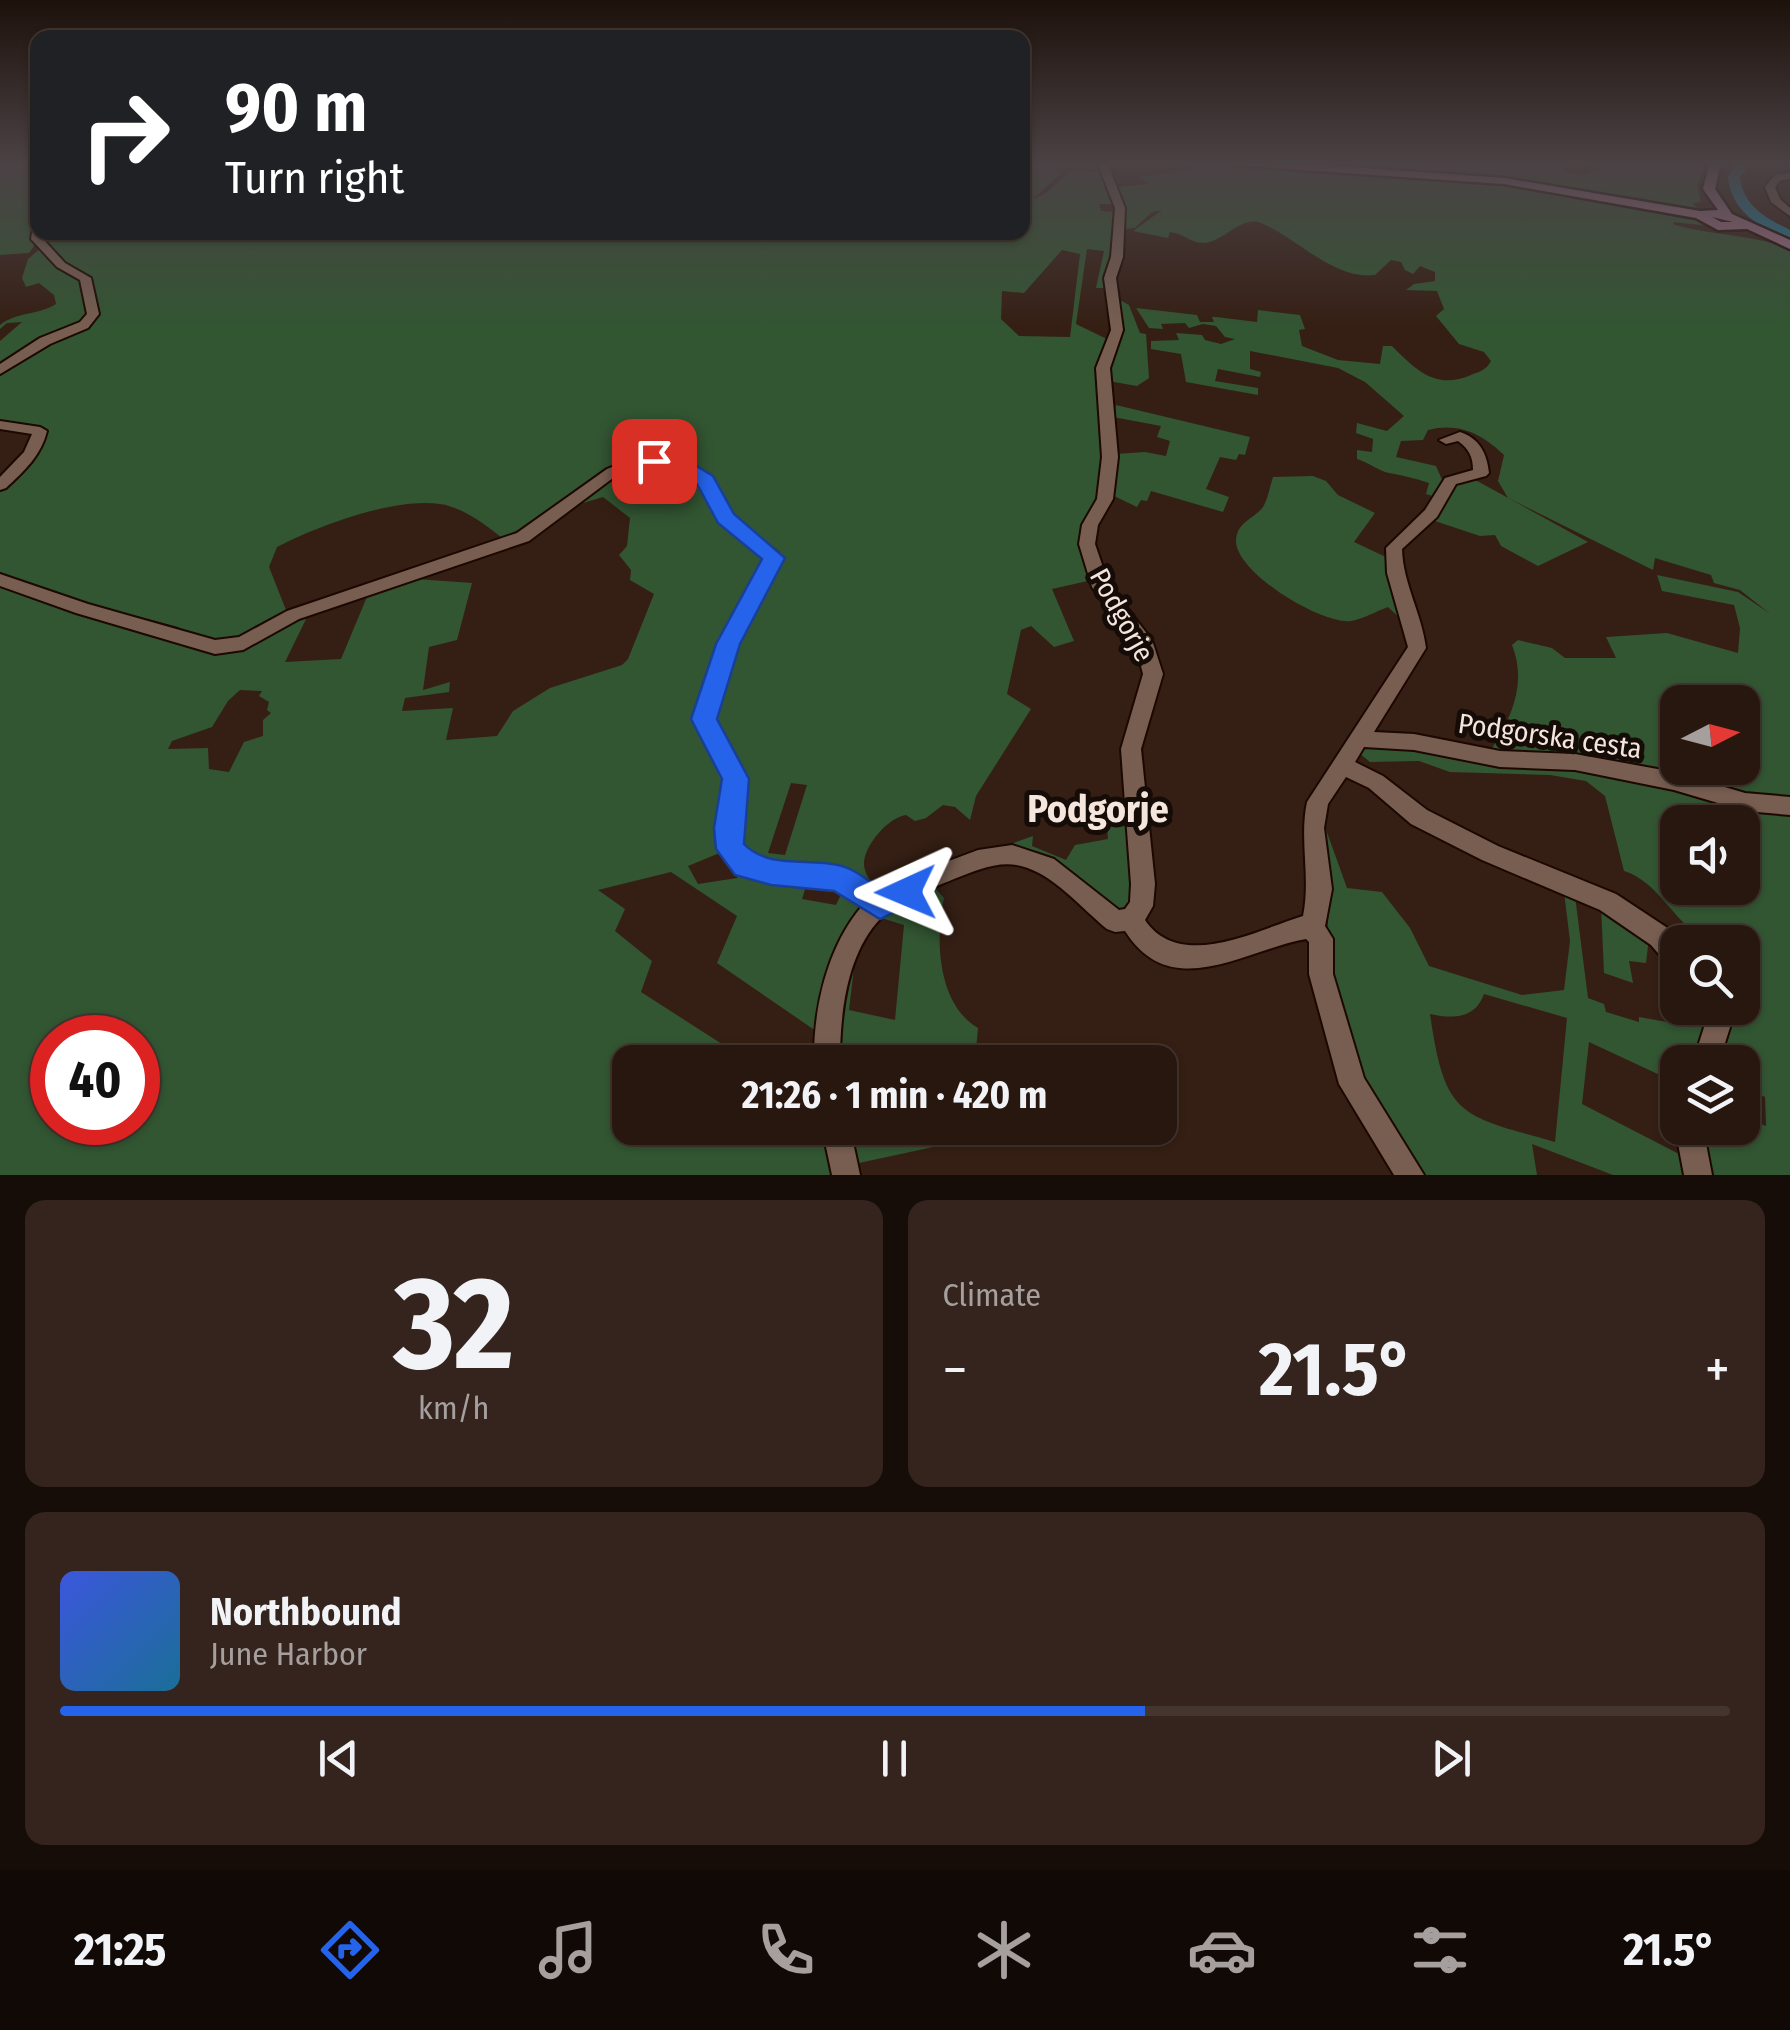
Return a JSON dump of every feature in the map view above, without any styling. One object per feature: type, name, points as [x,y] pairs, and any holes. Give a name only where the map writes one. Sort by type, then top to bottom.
[{"type":"main road","points":[[1702,217],[1718,226],[1744,226],[1790,245]]},
{"type":"main road","points":[[1733,217],[1744,226]]},
{"type":"street","name":"Podgorje","points":[[1119,217],[1117,257],[1110,278],[1117,330],[1104,368],[1110,457],[1105,498],[1090,525],[1087,544],[1101,587],[1145,645],[1153,674],[1131,749],[1143,884],[1141,906],[1131,919]]},
{"type":"street","points":[[0,370],[45,341],[84,326],[93,314],[85,278],[61,265],[36,240]]},
{"type":"street","points":[[0,425],[40,431],[26,461],[0,485]]},
{"type":"street","points":[[1313,929],[1320,889],[1314,818],[1318,802],[1417,648],[1416,632],[1393,566],[1394,548],[1431,512],[1450,481],[1481,473],[1479,453],[1472,443],[1460,436],[1446,440]]},
{"type":"street","points":[[0,580],[82,610],[215,647],[242,643],[293,615],[523,537],[612,472],[636,462],[683,466],[706,480],[725,518],[774,558],[728,644],[704,719],[736,779],[728,828],[730,849],[746,866],[840,878],[880,905]]},
{"type":"street","name":"Podgorska cesta","points":[[1360,739],[1414,742],[1500,758],[1576,762],[1674,781],[1745,802],[1790,806]]},
{"type":"street","points":[[1344,766],[1376,782],[1419,817],[1490,853],[1608,902],[1660,937]]},
{"type":"street","points":[[825,1045],[840,978],[856,932],[880,905],[932,878],[993,854],[1019,856],[1039,863],[1115,921],[1131,919],[1136,932],[1154,949],[1186,958],[1216,954],[1304,927],[1313,929],[1321,939],[1321,974],[1352,1084],[1410,1175]]},
{"type":"street","points":[[840,1145],[846,1175]]},
{"type":"street","points":[[1692,1145],[1698,1175]]},
{"type":"green space","points":[[0,217],[30,217],[30,240],[34,246],[29,253],[0,255]]},
{"type":"green space","points":[[1030,217],[1116,217],[1106,288],[1096,288],[1104,251],[1087,249],[1076,324],[1111,341],[1104,354],[1106,476],[1083,553],[1092,580],[1052,589],[1074,641],[1054,647],[1031,626],[1021,630],[1007,694],[1031,709],[976,796],[970,820],[955,807],[943,805],[926,818],[915,821],[906,815],[892,821],[873,841],[865,857],[865,870],[874,887],[839,869],[759,862],[737,848],[736,816],[708,711],[754,604],[777,567],[780,552],[735,522],[708,476],[679,458],[653,457],[626,464],[574,494],[507,542],[467,513],[440,504],[379,509],[313,530],[277,547],[269,567],[288,615],[238,641],[222,644],[190,637],[178,627],[96,609],[0,574],[0,490],[37,456],[46,430],[0,422],[0,372],[35,349],[87,326],[99,312],[89,277],[65,265],[45,240],[1030,240]],"holes":[[[1062,250],[1080,254],[1070,337],[1019,336],[1001,319],[1002,291],[1024,293]],[[791,783],[807,785],[785,855],[768,853]]]},
{"type":"green space","points":[[1123,217],[1147,217],[1135,228],[1123,229]]},
{"type":"green space","points":[[1153,217],[1688,217],[1710,226],[1673,222],[1790,249],[1790,1175],[1699,1175],[1696,1145],[1760,1145],[1760,1123],[1766,1126],[1765,1097],[1760,1095],[1760,1045],[1722,1045],[1727,1025],[1760,1025],[1760,925],[1687,925],[1668,905],[1760,905],[1760,805],[1660,805],[1660,896],[1647,883],[1624,871],[1605,796],[1586,781],[1550,775],[1450,772],[1419,761],[1370,762],[1359,753],[1361,745],[1491,750],[1515,699],[1518,673],[1512,645],[1518,640],[1552,648],[1565,658],[1616,658],[1606,637],[1667,633],[1738,653],[1740,628],[1734,605],[1662,591],[1657,575],[1738,592],[1769,613],[1740,590],[1714,583],[1711,575],[1655,558],[1653,570],[1508,498],[1498,481],[1504,455],[1469,432],[1439,428],[1428,430],[1423,440],[1401,441],[1396,457],[1436,466],[1443,482],[1439,498],[1426,494],[1429,483],[1385,472],[1357,459],[1357,450],[1372,452],[1373,439],[1356,433],[1357,423],[1387,431],[1404,416],[1365,382],[1338,368],[1250,351],[1250,369],[1261,372],[1260,377],[1218,369],[1215,381],[1258,388],[1258,395],[1186,382],[1181,354],[1151,349],[1151,341],[1179,340],[1176,333],[1202,335],[1205,340],[1221,344],[1235,339],[1225,337],[1216,326],[1203,324],[1189,328],[1185,323],[1161,324],[1163,329],[1149,328],[1136,308],[1197,315],[1200,322],[1214,322],[1212,317],[1216,317],[1257,322],[1258,310],[1300,315],[1305,329],[1299,330],[1302,346],[1338,360],[1380,364],[1383,346],[1392,346],[1419,370],[1437,379],[1471,375],[1491,361],[1484,352],[1459,344],[1436,316],[1444,309],[1437,291],[1406,290],[1414,284],[1435,281],[1435,272],[1420,266],[1413,274],[1401,262],[1391,260],[1375,275],[1360,275],[1330,265],[1275,230],[1254,222],[1211,242],[1195,242],[1170,232],[1168,238],[1133,231]]},
{"type":"green space","points":[[41,248],[52,263],[81,278],[91,314],[86,321],[0,366],[0,341],[22,322],[7,323],[0,329],[0,325],[56,304],[54,295],[39,283],[26,287],[22,278],[28,259]]},
{"type":"green space","points":[[1118,299],[1129,305],[1140,333],[1146,334],[1149,378],[1137,386],[1108,381]]},
{"type":"green space","points":[[1116,405],[1250,437],[1245,455],[1239,454],[1236,460],[1220,457],[1206,489],[1229,497],[1223,512],[1151,491],[1147,501],[1141,500],[1137,507],[1112,495],[1115,454],[1145,452],[1166,456],[1170,441],[1157,437],[1161,426],[1113,417]]},
{"type":"green space","points":[[656,465],[690,474],[703,483],[767,562],[718,653],[702,692],[697,712],[730,777],[722,852],[688,866],[698,884],[737,878],[741,866],[808,880],[802,899],[836,905],[845,886],[857,895],[859,907],[838,955],[816,1031],[717,963],[737,916],[671,872],[598,890],[625,909],[615,931],[652,961],[641,992],[724,1045],[612,1045],[612,1145],[833,1145],[840,1175],[0,1175],[0,585],[210,652],[310,611],[285,662],[341,659],[369,592],[416,579],[472,583],[457,640],[429,647],[423,690],[450,682],[449,692],[405,698],[402,711],[453,708],[446,740],[497,736],[513,711],[550,688],[622,665],[628,659],[654,594],[630,580],[631,570],[619,555],[627,546],[630,518],[603,497],[573,506],[613,476]],"holes":[[[240,690],[262,691],[259,696],[269,702],[267,710],[271,713],[263,720],[263,736],[244,742],[229,772],[209,769],[208,748],[168,749],[172,741],[212,727]]]},
{"type":"green space","points":[[1313,476],[1326,481],[1338,495],[1375,513],[1354,542],[1388,558],[1405,623],[1388,607],[1351,621],[1321,615],[1265,581],[1240,554],[1236,541],[1239,529],[1263,507],[1273,477]]},
{"type":"green space","points":[[1470,477],[1588,542],[1538,566],[1501,546],[1495,535],[1480,536],[1429,519],[1458,480]]},
{"type":"green space","points":[[1320,813],[1347,888],[1382,892],[1410,928],[1429,966],[1522,995],[1564,990],[1570,941],[1564,892],[1575,896],[1588,998],[1604,1004],[1606,1012],[1639,1022],[1639,1017],[1660,1021],[1660,1025],[1713,1025],[1707,1045],[1660,1045],[1660,1075],[1589,1042],[1582,1104],[1685,1157],[1689,1175],[1613,1175],[1532,1144],[1537,1175],[1418,1175],[1358,1088],[1327,960],[1328,902]],"holes":[[[1484,994],[1567,1018],[1555,1142],[1498,1125],[1462,1107],[1442,1074],[1430,1014],[1469,1013]]]},
{"type":"green space","points":[[1107,825],[1132,827],[1136,903],[1117,914],[1074,886],[991,851],[1033,836],[1032,846],[1066,860],[1075,845],[1108,839]]},
{"type":"green space","points":[[932,885],[944,898],[940,932],[942,969],[954,1003],[978,1028],[976,1045],[830,1045],[857,942],[849,1010],[895,1020],[904,925],[875,916]]},
{"type":"green space","points":[[1601,906],[1649,938],[1646,963],[1629,961],[1633,983],[1604,973]]},
{"type":"green space","points":[[850,1145],[943,1145],[859,1163],[858,1175]]},
{"type":"waterway","points":[[1757,217],[1790,235]]},
{"type":"district","name":"Podgorje","points":[[1098,809]]},
{"type":"route","points":[[654,461],[683,466],[706,480],[725,518],[767,548],[774,558],[728,644],[704,719],[736,779],[728,828],[730,849],[746,866],[840,878],[880,905],[906,892]]}]
